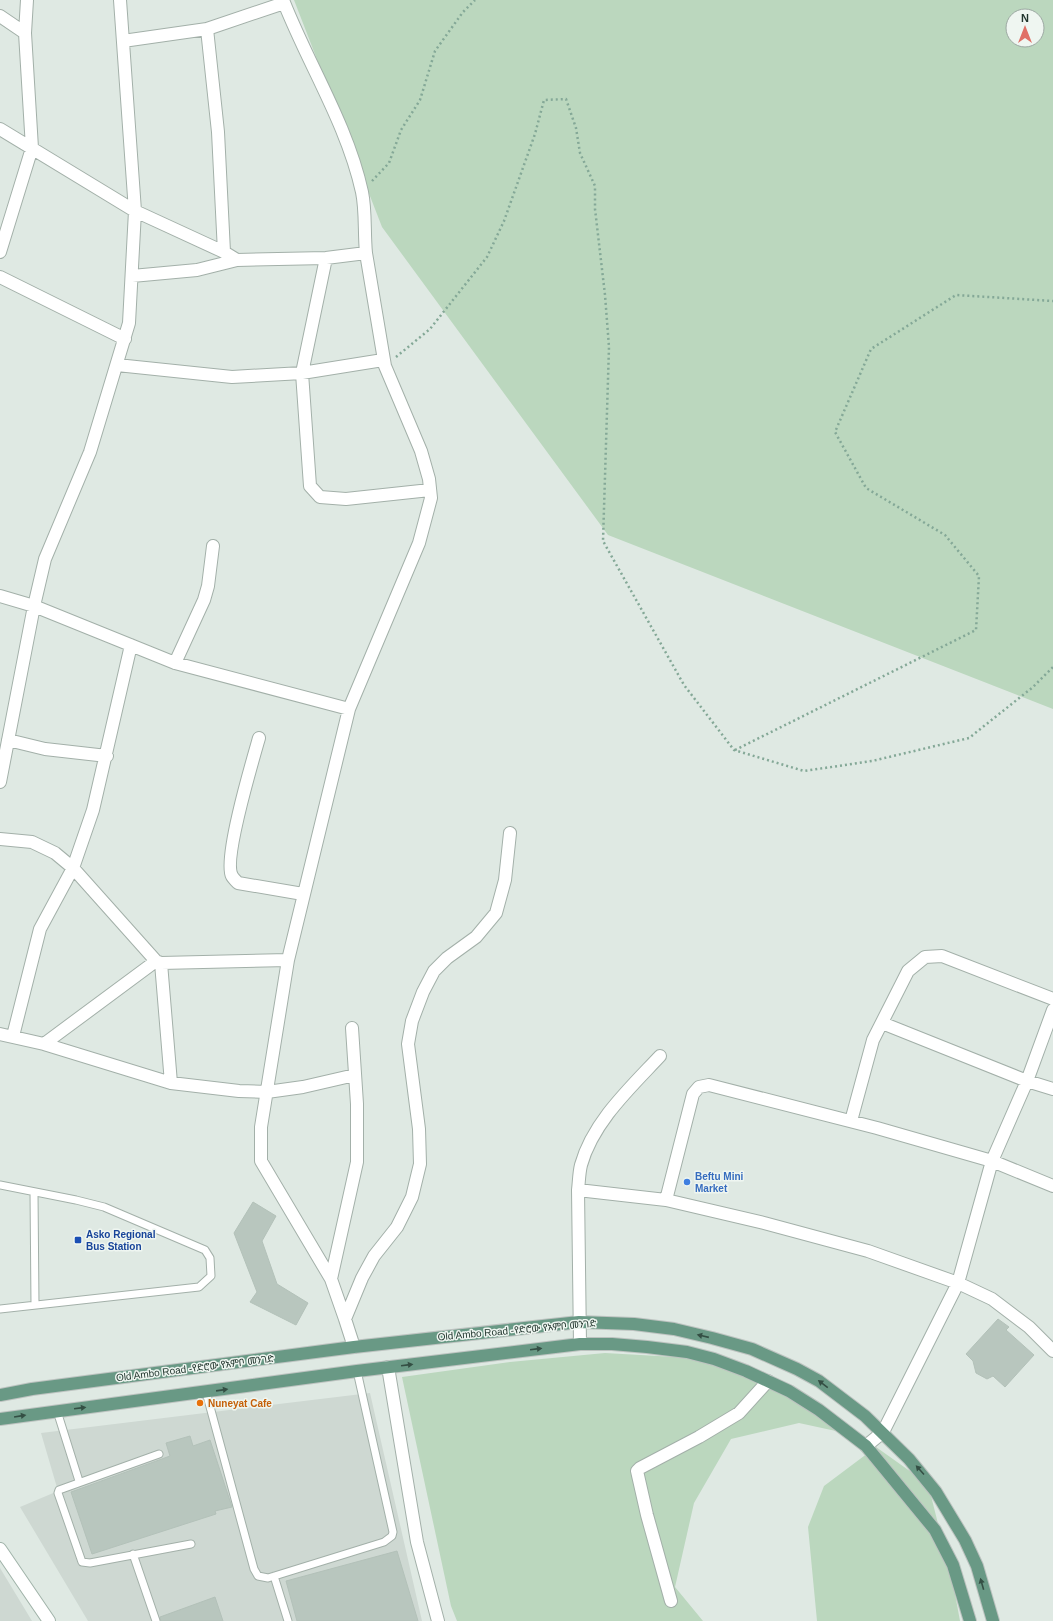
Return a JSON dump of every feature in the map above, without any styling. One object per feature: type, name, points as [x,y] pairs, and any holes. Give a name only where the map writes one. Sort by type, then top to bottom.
[{"type":"main road","name":"Old Ambo Road -የድሮው የአምቦ መንገድ","points":[[0,1395],[40,1388],[354,1347],[579,1322],[634,1324],[674,1329],[752,1350],[797,1369],[819,1381],[883,1432],[924,1475],[951,1516],[977,1566],[993,1621]]},
{"type":"main road","name":"Old Ambo Road -የድሮው የአምቦ መንገድ","points":[[1,1420],[57,1411],[357,1371],[580,1344],[612,1344],[687,1352],[720,1362],[789,1391],[819,1410],[866,1446],[935,1530],[953,1565],[970,1621]]},
{"type":"street","points":[[0,252],[32,148],[25,33],[27,0]]},
{"type":"street","points":[[0,782],[3,753],[8,740],[34,606],[45,559],[90,452],[129,323],[135,210],[120,0]]},
{"type":"street","points":[[123,41],[207,29],[283,2],[336,115],[362,192],[366,253],[384,363],[421,451],[429,479],[431,498],[420,543],[348,709],[288,960],[262,1127],[262,1161],[332,1279],[354,1347]]},
{"type":"street","points":[[0,16],[25,33]]},
{"type":"street","points":[[207,29],[218,132],[224,252]]},
{"type":"street","points":[[0,129],[135,210],[224,252],[237,260]]},
{"type":"street","points":[[132,276],[197,270],[237,260],[326,258],[366,253]]},
{"type":"street","points":[[326,258],[302,373],[310,486],[320,497],[346,499],[430,490]]},
{"type":"street","points":[[0,277],[125,339]]},
{"type":"street","points":[[117,365],[232,377],[302,373],[384,363]]},
{"type":"street","points":[[175,663],[204,600],[213,546]]},
{"type":"street","points":[[0,596],[34,606],[175,663],[348,709]]},
{"type":"street","points":[[13,1036],[40,929],[72,868],[93,810],[107,756],[131,645]]},
{"type":"street","points":[[259,738],[236,821],[230,867],[232,876],[238,883],[303,894]]},
{"type":"street","points":[[8,740],[45,749],[107,756]]},
{"type":"street","points":[[346,1319],[362,1278],[374,1256],[398,1227],[412,1196],[420,1164],[419,1129],[408,1044],[412,1021],[423,992],[434,971],[447,958],[476,937],[496,913],[505,880],[510,833]]},
{"type":"street","points":[[0,839],[32,842],[55,853],[72,868],[158,962],[171,1083]]},
{"type":"street","points":[[851,1121],[873,1040],[908,971],[925,957],[942,956],[1053,999]]},
{"type":"street","points":[[44,1044],[158,962],[288,960]]},
{"type":"street","points":[[866,1446],[883,1432],[958,1283],[992,1161],[1027,1081],[1053,1010]]},
{"type":"street","points":[[882,1023],[1027,1081],[1053,1089]]},
{"type":"street","points":[[332,1279],[357,1162],[355,1075],[352,1028]]},
{"type":"street","points":[[0,1034],[44,1044],[171,1083],[239,1091],[267,1092],[303,1087],[355,1075]]},
{"type":"street","points":[[580,1344],[578,1190],[580,1166],[589,1144],[621,1097],[660,1056]]},
{"type":"street","points":[[666,1200],[693,1094],[699,1087],[709,1085],[851,1121],[992,1161],[1053,1186]]},
{"type":"street","points":[[578,1190],[666,1200],[764,1223],[868,1252],[958,1283],[992,1299],[1029,1327],[1053,1351]]},
{"type":"street","points":[[388,1367],[417,1542],[438,1621]]},
{"type":"street","points":[[671,1600],[647,1515],[637,1471],[640,1468],[700,1437],[738,1413],[768,1381]]},
{"type":"street","points":[[0,1549],[49,1621]]},
{"type":"lane","points":[[0,1185],[104,1208],[205,1250],[208,1252],[210,1258],[211,1276],[199,1287],[0,1308]]},
{"type":"lane","points":[[34,1192],[35,1305]]},
{"type":"lane","points":[[206,1392],[254,1569],[258,1576],[268,1578],[384,1542],[392,1536],[393,1532],[357,1371]]},
{"type":"lane","points":[[57,1411],[79,1481]]},
{"type":"lane","points":[[159,1454],[79,1481],[62,1488],[58,1493],[82,1562],[90,1563],[190,1544]]},
{"type":"lane","points":[[133,1554],[156,1621]]},
{"type":"lane","points":[[274,1576],[288,1621]]},
{"type":"path","points":[[362,192],[389,163],[401,130],[420,100],[435,51],[463,12],[475,0]]},
{"type":"path","points":[[384,363],[430,329],[487,257],[504,222],[535,134],[544,100],[566,99],[576,128],[580,153],[595,186],[595,209],[605,294],[609,347],[603,541],[684,685],[734,750],[804,771],[872,761],[969,738],[1033,687],[1053,667]]},
{"type":"path","points":[[734,750],[976,630],[979,576],[945,535],[866,488],[835,432],[871,349],[956,295],[1053,301]]},
{"type":"shaded area","points":[[370,1393],[422,1621],[88,1621],[20,1507],[58,1491],[41,1433]]},
{"type":"shaded area","points":[[0,1568],[32,1621],[0,1621]]},
{"type":"green space","points":[[294,0],[1053,0],[1053,709],[608,535],[382,227]]},
{"type":"green space","points":[[605,1353],[693,1358],[787,1393],[845,1433],[799,1423],[731,1439],[694,1503],[675,1587],[703,1621],[457,1621],[451,1606],[402,1377],[510,1362]]},
{"type":"green space","points":[[876,1447],[928,1484],[953,1583],[960,1621],[817,1621],[808,1527],[824,1486]]},
{"type":"building","points":[[253,1202],[276,1216],[262,1241],[277,1284],[308,1303],[296,1325],[250,1302],[257,1292],[234,1233]]},
{"type":"building","points":[[998,1319],[1009,1327],[1006,1330],[1034,1355],[1005,1387],[993,1376],[987,1379],[976,1373],[973,1361],[966,1354]]},
{"type":"building","points":[[190,1436],[193,1446],[210,1440],[232,1507],[215,1511],[216,1514],[92,1554],[71,1492],[170,1456],[166,1443]]},
{"type":"building","points":[[397,1551],[418,1621],[297,1621],[286,1581]]},
{"type":"building","points":[[215,1597],[223,1621],[161,1621],[160,1617]]},
{"type":"place","name":"Beftu Mini Market","points":[[687,1182]]},
{"type":"place","name":"Asko Regional Bus Station","points":[[78,1240]]},
{"type":"place","name":"Nuneyat Cafe","points":[[200,1403]]}]
